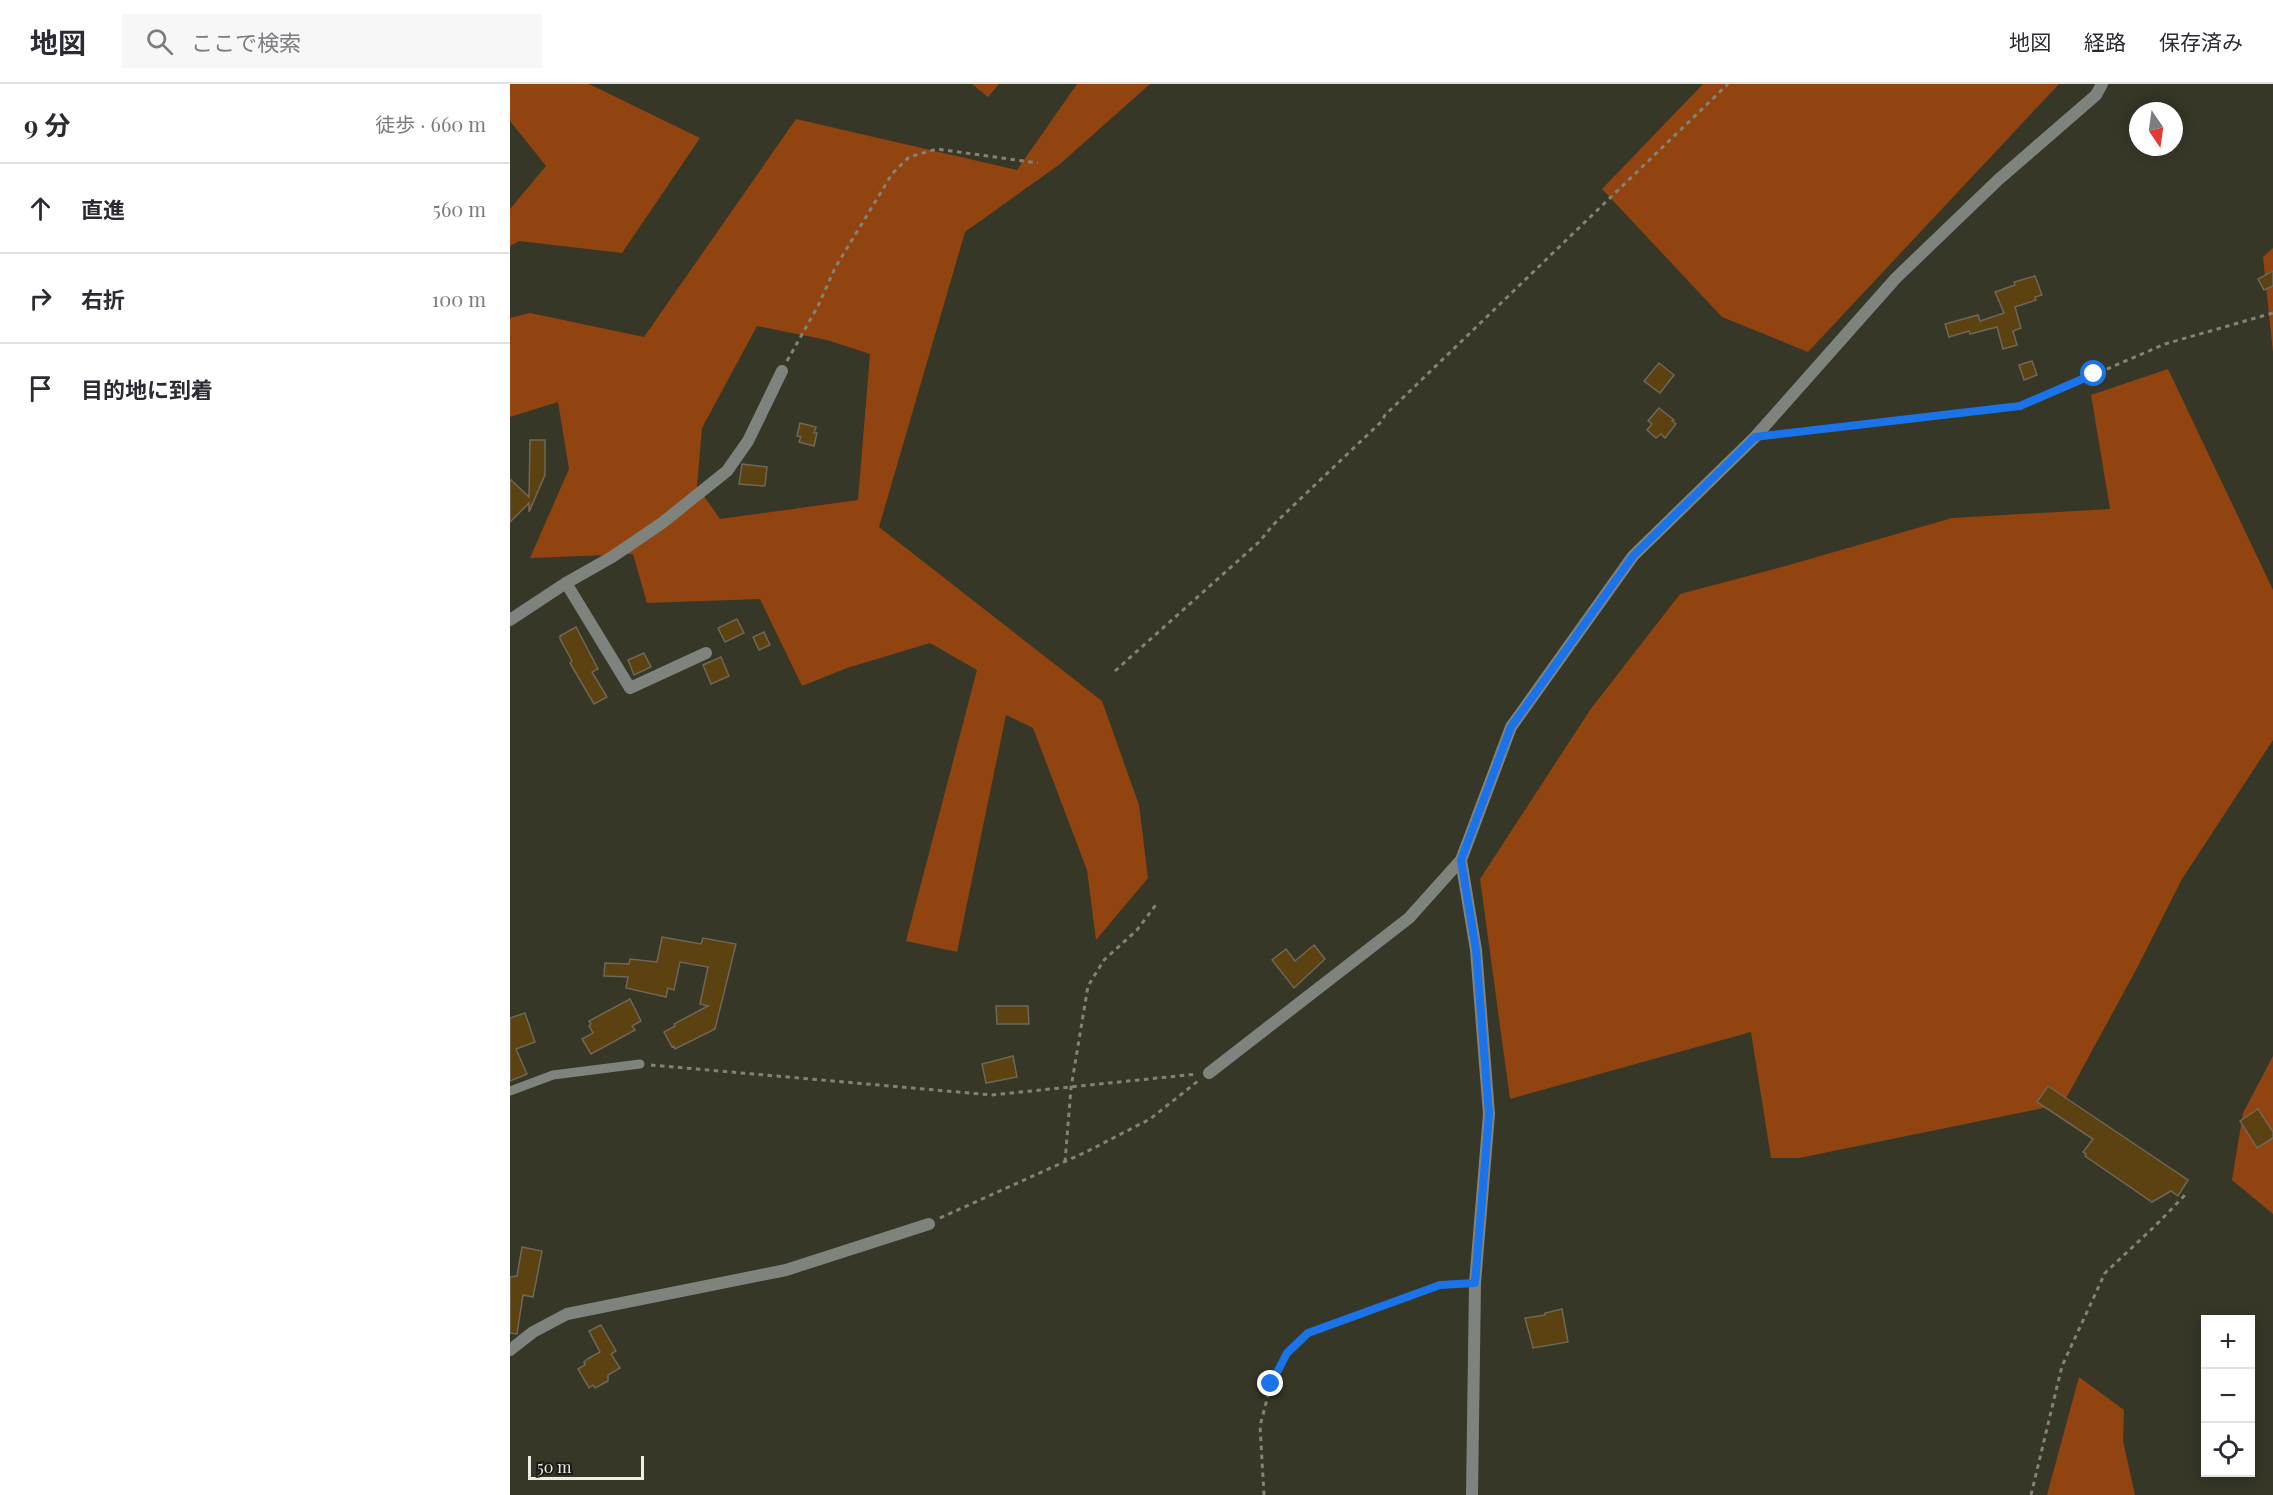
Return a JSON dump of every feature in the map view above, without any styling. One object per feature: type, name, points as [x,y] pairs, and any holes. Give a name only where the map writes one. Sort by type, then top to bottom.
[{"type":"street","points":[[1209,1073],[1409,918],[1461,860],[1511,727],[1633,556],[1755,437],[1896,278],[1998,180],[2096,95],[2102,84]]},
{"type":"street","points":[[510,620],[662,523],[727,471],[748,441],[782,371]]},
{"type":"street","points":[[566,583],[630,688],[706,653]]},
{"type":"street","points":[[1461,860],[1476,950],[1489,1114],[1475,1283],[1472,1495]]},
{"type":"street","points":[[510,1350],[533,1332],[567,1314],[786,1270],[929,1224]]},
{"type":"lane","points":[[510,1091],[553,1075],[640,1064]]},
{"type":"path","points":[[1115,671],[1259,542],[1273,525],[1382,422],[1385,415],[1728,84]]},
{"type":"path","points":[[782,371],[818,306],[835,268],[892,174],[909,157],[937,149],[1038,163]]},
{"type":"path","points":[[1755,437],[2020,406],[2164,344],[2273,313]]},
{"type":"path","points":[[1065,1162],[1071,1088],[1088,986],[1104,960],[1137,930],[1158,902]]},
{"type":"path","points":[[640,1064],[992,1095],[1209,1073]]},
{"type":"path","points":[[929,1224],[1065,1162],[1150,1119],[1209,1073]]},
{"type":"path","points":[[2031,1495],[2062,1366],[2104,1273],[2188,1192]]},
{"type":"path","points":[[1264,1495],[1260,1426],[1271,1384],[1287,1353],[1308,1333],[1440,1285],[1475,1283]]},
{"type":"shaded area","points":[[510,84],[589,84],[700,138],[622,253],[519,241],[510,246],[510,209],[546,166],[510,121]]},
{"type":"shaded area","points":[[972,84],[999,84],[988,97]]},
{"type":"shaded area","points":[[1077,84],[1150,84],[1060,164],[965,232],[879,527],[1102,701],[1139,805],[1148,878],[1096,940],[1087,870],[1033,728],[1006,715],[957,952],[906,941],[977,670],[930,643],[847,668],[802,686],[760,599],[647,603],[633,554],[530,558],[569,469],[558,402],[510,417],[510,318],[530,313],[644,337],[796,119],[1017,170]],"holes":[[[757,326],[827,340],[870,354],[858,500],[720,519],[697,486],[702,428]]]},
{"type":"shaded area","points":[[1703,84],[2059,84],[1808,352],[1722,317],[1602,189]]},
{"type":"shaded area","points":[[2273,248],[2273,353],[2263,257]]},
{"type":"shaded area","points":[[2168,369],[2273,590],[2273,740],[2182,879],[2137,968],[2063,1104],[1799,1158],[1771,1158],[1751,1032],[1510,1099],[1480,879],[1590,710],[1680,594],[1952,518],[2110,509],[2091,395]]},
{"type":"shaded area","points":[[2273,1056],[2273,1214],[2232,1180],[2243,1113]]},
{"type":"shaded area","points":[[2079,1377],[2124,1410],[2123,1441],[2135,1495],[2047,1495]]},
{"type":"building","points":[[2273,271],[2273,286],[2264,290],[2258,279]]},
{"type":"building","points":[[2035,276],[2042,295],[2035,297],[2036,300],[2015,307],[2021,328],[2013,331],[2017,345],[2003,349],[1997,327],[1949,337],[1945,324],[1978,315],[1980,321],[2004,313],[1995,292],[2015,285],[2014,282]]},
{"type":"building","points":[[2032,361],[2037,375],[2024,380],[2019,365]]},
{"type":"building","points":[[1659,363],[1674,375],[1660,393],[1644,381]]},
{"type":"building","points":[[1659,408],[1676,424],[1665,438],[1661,434],[1656,438],[1647,430],[1652,424],[1648,421]]},
{"type":"building","points":[[800,423],[816,427],[814,446],[799,442],[801,437],[797,436]]},
{"type":"building","points":[[530,440],[545,440],[545,475],[529,512],[529,503],[510,522],[510,479],[529,497]]},
{"type":"building","points":[[742,464],[767,467],[765,486],[739,484]]},
{"type":"building","points":[[737,619],[744,633],[725,642],[718,628]]},
{"type":"building","points":[[576,627],[598,669],[592,672],[607,697],[594,704],[570,663],[572,661],[560,639],[560,636]]},
{"type":"building","points":[[764,632],[770,645],[759,650],[753,637]]},
{"type":"building","points":[[644,653],[651,667],[634,675],[628,660]]},
{"type":"building","points":[[721,657],[729,676],[711,684],[703,665]]},
{"type":"building","points":[[662,937],[701,944],[703,938],[736,944],[715,1029],[675,1049],[664,1032],[675,1026],[674,1024],[708,1006],[700,1004],[708,967],[680,962],[674,990],[668,988],[666,997],[626,988],[628,977],[604,976],[605,963],[629,964],[630,959],[657,962]]},
{"type":"building","points":[[1314,945],[1325,959],[1294,988],[1272,960],[1286,949],[1295,961]]},
{"type":"building","points":[[630,999],[641,1021],[632,1026],[635,1030],[591,1054],[582,1039],[593,1033],[589,1021]]},
{"type":"building","points":[[996,1006],[1028,1006],[1029,1024],[997,1024]]},
{"type":"building","points":[[525,1013],[535,1042],[516,1049],[527,1074],[510,1081],[510,1018]]},
{"type":"building","points":[[1013,1056],[1017,1077],[986,1083],[982,1064]]},
{"type":"building","points":[[2048,1086],[2188,1180],[2178,1196],[2171,1191],[2152,1202],[2085,1156],[2083,1152],[2093,1139],[2037,1102]]},
{"type":"building","points":[[2258,1109],[2273,1132],[2273,1138],[2257,1148],[2240,1121]]},
{"type":"building","points":[[522,1247],[542,1251],[533,1297],[523,1295],[517,1334],[510,1333],[510,1277],[517,1276]]},
{"type":"building","points":[[1562,1309],[1568,1342],[1533,1348],[1525,1318],[1545,1315],[1545,1313]]},
{"type":"building","points":[[601,1325],[616,1351],[611,1354],[620,1368],[608,1375],[608,1381],[595,1388],[593,1385],[589,1388],[578,1369],[585,1365],[584,1362],[589,1358],[600,1352],[589,1331]]},
{"type":"route","points":[[1271,1384],[1287,1353],[1308,1333],[1440,1285],[1475,1283],[1489,1114],[1476,950],[1461,860],[1511,727],[1633,556],[1755,437],[2020,406],[2094,374]]}]
